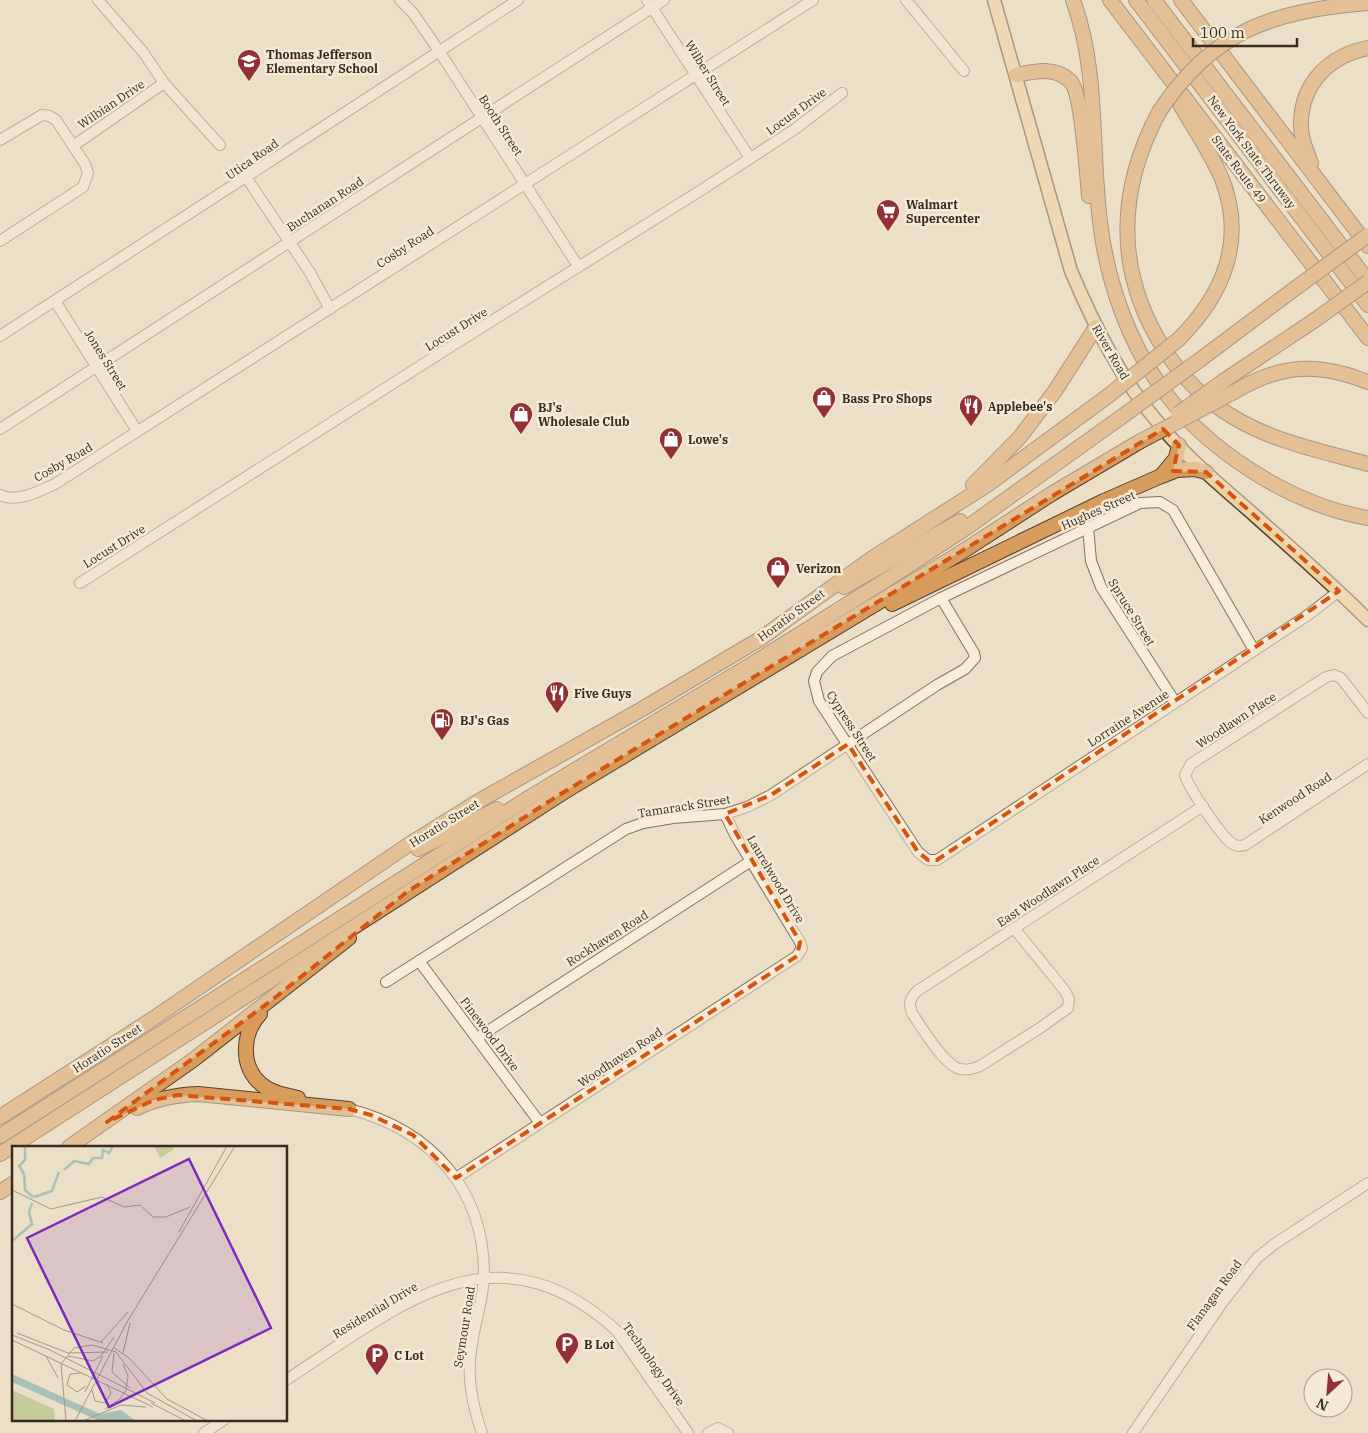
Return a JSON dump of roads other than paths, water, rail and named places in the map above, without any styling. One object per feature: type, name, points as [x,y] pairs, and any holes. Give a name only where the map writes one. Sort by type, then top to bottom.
[{"type":"highway","points":[[1073,0],[1078,14],[1091,85],[1101,230],[1114,284],[1142,357]]},
{"type":"highway","name":"State Route 49","points":[[1110,0],[1368,338]]},
{"type":"highway","name":"New York State Thruway","points":[[1136,0],[1368,305]]},
{"type":"highway","name":"New York State Thruway","points":[[1154,0],[1368,281]]},
{"type":"highway","points":[[1181,0],[1368,246]]},
{"type":"highway","points":[[1368,3],[1301,11],[1248,29],[1217,48],[1196,65],[1171,93],[1158,112],[1139,155],[1128,203],[1127,222],[1131,274],[1140,303],[1152,329],[1174,365],[1195,388],[1213,405],[1234,418],[1280,439],[1368,464]]},
{"type":"highway","points":[[1315,176],[1303,142],[1301,123],[1303,104],[1308,90],[1317,76],[1336,58],[1368,48]]},
{"type":"highway","points":[[943,513],[987,485],[1108,396],[1180,339],[1204,312],[1216,292],[1226,267],[1230,249],[1230,211],[1226,191],[1211,156],[1160,65]]},
{"type":"highway","points":[[1016,76],[1042,70],[1052,71],[1066,78],[1075,89],[1096,246],[1102,274],[1113,303],[1142,357],[1175,406],[1221,448],[1280,487],[1315,504],[1368,518]]},
{"type":"highway","points":[[0,1136],[530,797],[803,632],[966,528],[1202,359],[1368,235]]},
{"type":"highway","points":[[1139,442],[1368,281]]},
{"type":"highway","points":[[943,513],[994,466],[1020,437],[1055,391],[1096,326]]},
{"type":"highway","points":[[13,1146],[564,792],[1139,442],[1259,377],[1298,369],[1327,370],[1368,382]]},
{"type":"highway","points":[[1159,477],[1176,458],[1179,445]]},
{"type":"highway","points":[[812,642],[1159,477],[1177,470],[1195,469],[1206,472]]},
{"type":"highway","points":[[788,618],[814,606],[905,552],[1014,493]]},
{"type":"highway","name":"Horatio Street","points":[[0,1117],[151,1020],[340,890],[477,802],[642,709],[760,639],[896,542],[943,513]]},
{"type":"highway","points":[[340,890],[512,802],[530,797]]},
{"type":"highway","points":[[71,1146],[107,1122],[272,1000],[407,892]]},
{"type":"highway","points":[[272,1000],[250,1027],[246,1040],[248,1064],[253,1075],[268,1089],[282,1095],[349,1109]]},
{"type":"highway","points":[[107,1122],[154,1100],[178,1095],[198,1094],[349,1109]]},
{"type":"highway","points":[[26,1146],[60,1116]]},
{"type":"highway","points":[[0,1154],[12,1146]]},
{"type":"highway","points":[[0,1166],[12,1157]]},
{"type":"highway","points":[[0,1192],[12,1184]]},
{"type":"main road","name":"River Road","points":[[994,0],[1071,271],[1096,326],[1142,402],[1179,445],[1206,472],[1339,591],[1368,620]]},
{"type":"street","points":[[98,0],[143,52],[164,83],[220,145]]},
{"type":"street","name":"Booth Street","points":[[400,0],[413,13],[439,51],[578,266]]},
{"type":"street","name":"Utica Road","points":[[0,336],[230,189],[518,0]]},
{"type":"street","name":"Buchanan Road","points":[[0,429],[482,118],[650,4],[664,0]]},
{"type":"street","name":"Cosby Road","points":[[1,497],[15,498],[32,494],[55,484],[813,0]]},
{"type":"street","points":[[906,0],[964,71]]},
{"type":"street","name":"Wilber Street","points":[[650,4],[750,158]]},
{"type":"street","name":"Wilbian Drive","points":[[72,146],[164,83]]},
{"type":"street","name":"Locust Drive","points":[[80,583],[750,158],[795,129],[842,92]]},
{"type":"street","points":[[0,140],[42,115],[49,116],[56,120],[88,174],[83,187],[0,241]]},
{"type":"street","points":[[246,177],[309,271],[330,309]]},
{"type":"street","name":"Jones Street","points":[[55,301],[137,431]]},
{"type":"street","name":"Hughes Street","points":[[941,598],[1140,503],[1160,502],[1173,510],[1254,650]]},
{"type":"street","name":"Spruce Street","points":[[1088,527],[1091,560],[1101,587],[1175,702]]},
{"type":"street","name":"Lorraine Avenue","points":[[928,860],[937,860],[1254,650],[1339,591]]},
{"type":"street","name":"Cypress Street","points":[[928,860],[918,852],[819,701],[814,681],[817,672],[832,656],[941,598]]},
{"type":"street","name":"Tamarack Street","points":[[386,982],[626,829],[644,823],[672,818],[725,814],[771,795],[971,665],[975,658],[974,652],[941,598]]},
{"type":"street","name":"Woodlawn Place","points":[[1233,844],[1203,806],[1185,775],[1191,764],[1326,677],[1334,675],[1341,678],[1368,713]]},
{"type":"street","name":"Kenwood Road","points":[[1233,844],[1245,846],[1368,764]]},
{"type":"street","name":"East Woodlawn Place","points":[[1014,928],[1066,993],[1068,1008],[980,1066],[962,1069],[949,1062],[912,1013],[910,1000],[917,992],[1014,928],[1203,806]]},
{"type":"street","name":"Laurelwood Drive","points":[[725,814],[800,942],[802,948],[797,956]]},
{"type":"street","name":"Rockhaven Road","points":[[477,1038],[751,861]]},
{"type":"street","name":"Woodhaven Road","points":[[456,1178],[797,956]]},
{"type":"street","name":"Pinewood Drive","points":[[418,961],[540,1123]]},
{"type":"street","name":"Seymour Road","points":[[349,1109],[371,1115],[413,1135],[439,1157],[456,1178],[472,1208],[478,1226],[484,1278],[469,1368],[470,1390],[482,1433]]},
{"type":"street","name":"Flanagan Road","points":[[1133,1433],[1232,1288],[1256,1258],[1368,1183]]},
{"type":"street","name":"Residential Drive","points":[[288,1379],[406,1303],[452,1284],[484,1278]]},
{"type":"street","name":"Technology Drive","points":[[484,1278],[509,1278],[539,1283],[581,1302],[602,1317],[616,1330],[688,1433]]},
{"type":"street","points":[[204,1433],[224,1420]]},
{"type":"street","points":[[708,1433],[718,1428],[728,1433]]},
{"type":"place","name":"Thomas Jefferson Elementary School","points":[[249,82]]},
{"type":"place","name":"Walmart Supercenter","points":[[888,232]]},
{"type":"place","name":"Bass Pro Shops","points":[[824,419]]},
{"type":"place","name":"Applebee's","points":[[971,427]]},
{"type":"place","name":"BJ's Wholesale Club","points":[[521,435]]},
{"type":"place","name":"Lowe's","points":[[671,460]]},
{"type":"place","name":"Verizon","points":[[778,589]]},
{"type":"place","name":"Five Guys","points":[[557,714]]},
{"type":"place","name":"BJ's Gas","points":[[442,741]]},
{"type":"place","name":"B Lot","points":[[567,1365]]},
{"type":"place","name":"C Lot","points":[[377,1376]]}]
